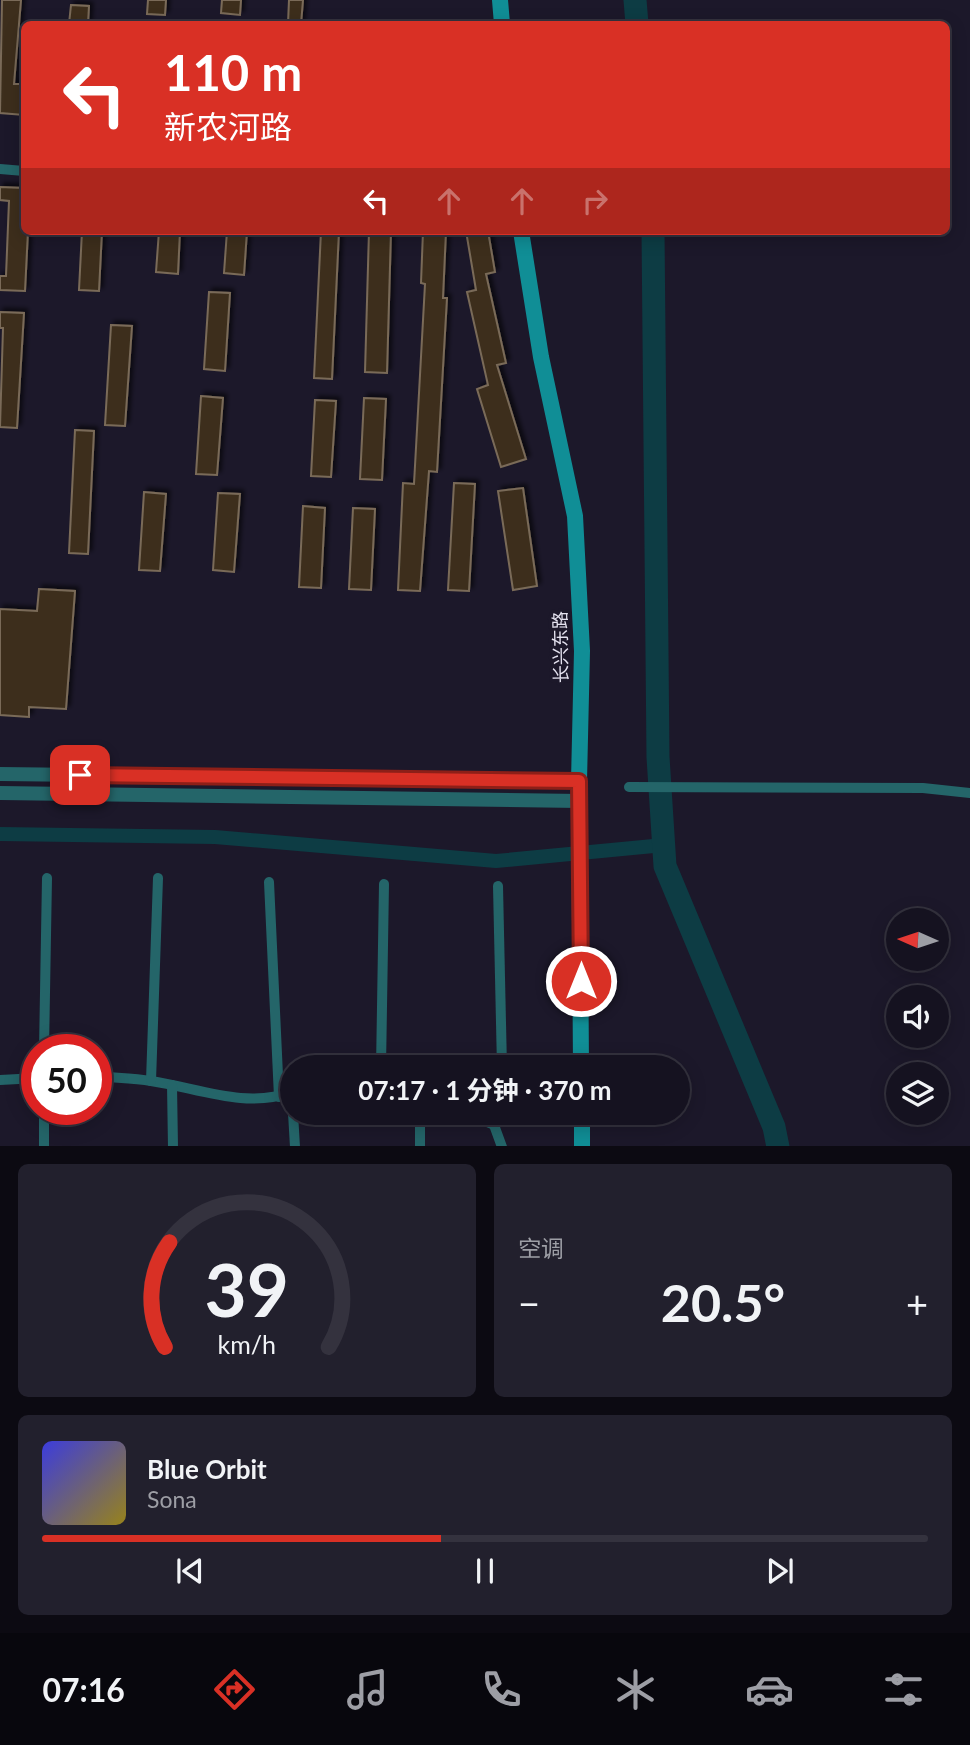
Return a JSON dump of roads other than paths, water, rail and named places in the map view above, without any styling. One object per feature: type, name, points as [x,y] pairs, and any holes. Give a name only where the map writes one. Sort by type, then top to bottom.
[{"type":"main road","points":[[500,0],[502,21]]},
{"type":"main road","name":"长兴东路","points":[[522,235],[541,357],[575,516],[582,651],[579,781],[582,1055]]},
{"type":"main road","points":[[582,1125],[582,1146]]},
{"type":"street","points":[[0,169],[21,171]]},
{"type":"street","points":[[0,774],[579,781]]},
{"type":"street","points":[[628,786],[923,788],[970,793]]},
{"type":"street","points":[[0,793],[580,801]]},
{"type":"street","points":[[44,1034],[47,878]]},
{"type":"street","points":[[151,1081],[158,878]]},
{"type":"street","points":[[112,1077],[151,1081],[230,1098],[279,1097],[268,881]]},
{"type":"street","points":[[381,1055],[384,884]]},
{"type":"street","points":[[498,886],[502,1055]]},
{"type":"street","points":[[0,1080],[21,1079]]},
{"type":"street","points":[[172,1085],[173,1146]]},
{"type":"street","points":[[44,1125],[44,1146]]},
{"type":"street","points":[[294,1125],[295,1146]]},
{"type":"street","points":[[419,1125],[420,1146]]},
{"type":"street","points":[[494,1125],[502,1146]]},
{"type":"waterway","points":[[635,0],[637,21]]},
{"type":"waterway","points":[[653,235],[658,757],[665,866],[774,1127],[778,1146]]},
{"type":"waterway","points":[[0,834],[215,837],[496,861],[664,845]]}]
